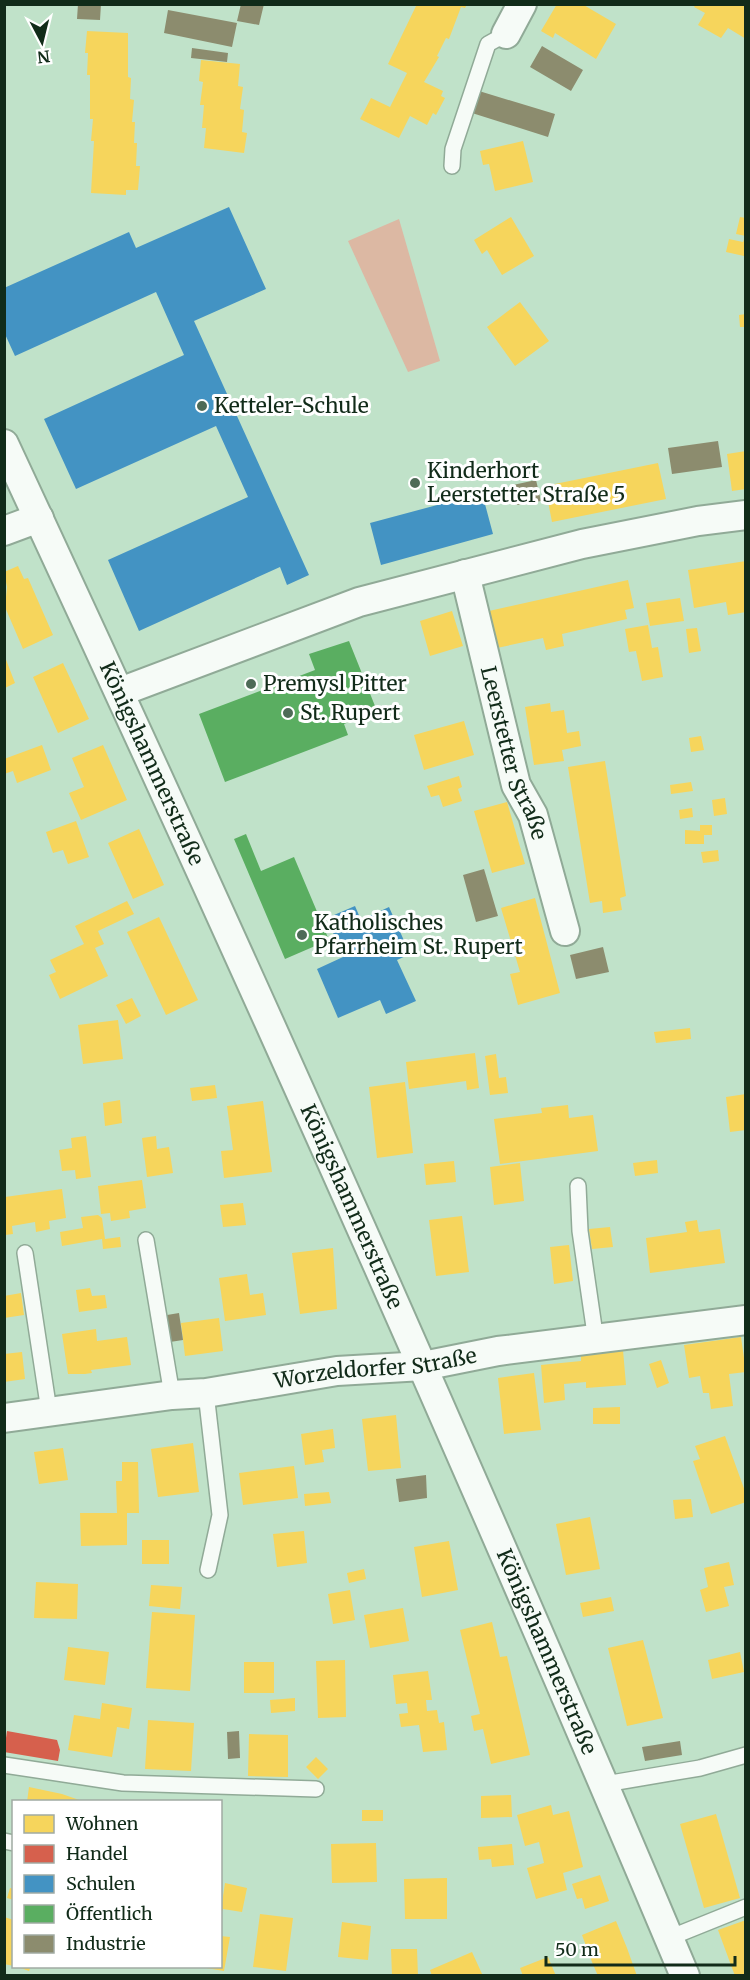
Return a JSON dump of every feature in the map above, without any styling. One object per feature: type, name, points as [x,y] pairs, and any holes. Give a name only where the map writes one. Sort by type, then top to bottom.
[{"type":"street","points":[[506,34],[522,4]]},
{"type":"street","name":"Königshammerstraße","points":[[4,444],[120,692],[423,1366],[605,1784],[685,1976]]},
{"type":"street","points":[[120,692],[359,602],[582,544],[698,521],[746,515]]},
{"type":"street","points":[[4,531],[39,518]]},
{"type":"street","name":"Leerstetter Straße","points":[[465,574],[516,785],[533,815],[564,931]]},
{"type":"street","name":"Worzeldorfer Straße","points":[[4,1418],[172,1395],[206,1393],[338,1371],[423,1366],[498,1351],[596,1341],[746,1320]]},
{"type":"lane","points":[[452,166],[453,149],[488,44],[506,34]]},
{"type":"lane","points":[[578,1186],[580,1231],[596,1341]]},
{"type":"lane","points":[[146,1240],[172,1395]]},
{"type":"lane","points":[[25,1253],[49,1411]]},
{"type":"lane","points":[[206,1393],[220,1515],[208,1570]]},
{"type":"lane","points":[[605,1784],[700,1768],[746,1755]]},
{"type":"lane","points":[[4,1765],[123,1783],[316,1789]]},
{"type":"lane","points":[[669,1938],[746,1907]]},
{"type":"shaded area","points":[[399,219],[440,361],[408,372],[348,241]]},
{"type":"building: Wohnen","points":[[417,4],[467,4],[465,8],[461,7],[449,39],[446,38],[437,56],[439,57],[424,82],[443,91],[441,96],[445,98],[436,115],[433,113],[427,125],[410,116],[399,138],[360,119],[371,98],[390,107],[407,73],[388,64]]},
{"type":"building: Wohnen","points":[[557,4],[582,4],[616,24],[596,59],[555,33],[553,38],[541,31]]},
{"type":"building: Wohnen","points":[[696,4],[746,4],[746,39],[728,28],[721,38],[698,25],[705,13],[694,7]]},
{"type":"building: Wohnen","points":[[87,31],[128,33],[128,77],[131,78],[130,99],[134,100],[132,122],[135,122],[134,143],[137,143],[136,166],[140,166],[138,190],[126,190],[126,195],[91,193],[94,141],[91,141],[93,119],[90,119],[88,53],[85,53]]},
{"type":"building: Wohnen","points":[[201,60],[240,64],[238,86],[243,87],[240,109],[244,110],[242,132],[247,133],[244,153],[204,148],[206,128],[202,128],[204,105],[200,105],[203,82],[199,81]]},
{"type":"building: Wohnen","points":[[523,141],[533,182],[495,191],[489,164],[483,165],[480,151]]},
{"type":"building: Wohnen","points":[[511,217],[534,256],[502,275],[487,250],[482,254],[474,240]]},
{"type":"building: Wohnen","points":[[740,217],[746,218],[746,236],[736,234]]},
{"type":"building: Wohnen","points":[[745,237],[744,256],[726,252],[729,239],[743,242]]},
{"type":"building: Wohnen","points":[[520,302],[549,341],[515,366],[487,327]]},
{"type":"building: Wohnen","points":[[746,314],[746,327],[740,327],[739,315]]},
{"type":"building: Wohnen","points":[[746,451],[746,489],[732,491],[727,454]]},
{"type":"building: Wohnen","points":[[658,463],[666,499],[552,522],[545,486]]},
{"type":"building: Wohnen","points":[[746,561],[746,612],[728,615],[726,602],[694,608],[688,570]]},
{"type":"building: Wohnen","points":[[18,566],[24,579],[28,578],[53,635],[23,649],[5,607],[7,587],[4,572]]},
{"type":"building: Wohnen","points":[[628,580],[634,608],[625,610],[627,619],[562,634],[564,646],[546,650],[543,638],[497,648],[489,611]]},
{"type":"building: Wohnen","points":[[680,598],[684,621],[650,626],[646,603]]},
{"type":"building: Wohnen","points":[[452,611],[463,646],[430,656],[420,621]]},
{"type":"building: Wohnen","points":[[648,625],[652,648],[658,647],[663,677],[642,681],[636,651],[629,652],[625,629]]},
{"type":"building: Wohnen","points":[[697,628],[701,651],[689,653],[686,629]]},
{"type":"building: Wohnen","points":[[5,657],[15,683],[5,688]]},
{"type":"building: Wohnen","points":[[63,663],[89,719],[58,733],[33,677]]},
{"type":"building: Wohnen","points":[[550,703],[551,712],[564,710],[567,733],[579,731],[581,746],[562,750],[564,761],[534,765],[525,707]]},
{"type":"building: Wohnen","points":[[464,721],[474,755],[424,770],[414,735]]},
{"type":"building: Wohnen","points":[[701,736],[704,750],[691,752],[689,738]]},
{"type":"building: Wohnen","points":[[42,745],[51,770],[17,783],[13,771],[4,774],[4,759]]},
{"type":"building: Wohnen","points":[[103,745],[127,800],[81,820],[69,793],[84,787],[72,758]]},
{"type":"building: Wohnen","points":[[605,761],[626,896],[620,898],[622,910],[603,913],[602,901],[590,903],[568,767]]},
{"type":"building: Wohnen","points":[[459,776],[462,787],[458,789],[462,801],[443,807],[439,795],[431,797],[427,786]]},
{"type":"building: Wohnen","points":[[691,782],[693,791],[671,794],[670,785]]},
{"type":"building: Wohnen","points":[[725,798],[727,814],[714,816],[712,800]]},
{"type":"building: Wohnen","points":[[507,802],[525,864],[492,873],[474,811]]},
{"type":"building: Wohnen","points":[[692,808],[693,817],[680,819],[679,810]]},
{"type":"building: Wohnen","points":[[76,821],[89,857],[68,864],[63,850],[53,853],[46,832]]},
{"type":"building: Wohnen","points":[[700,825],[712,825],[712,835],[704,835],[704,844],[685,844],[685,830],[700,831]]},
{"type":"building: Wohnen","points":[[139,829],[164,885],[133,899],[108,843]]},
{"type":"building: Wohnen","points":[[718,850],[719,861],[703,863],[701,852]]},
{"type":"building: Wohnen","points":[[535,898],[560,993],[518,1005],[510,974],[520,972],[501,908]]},
{"type":"building: Wohnen","points":[[127,901],[134,914],[98,931],[104,944],[95,948],[108,976],[60,999],[49,975],[56,972],[50,960],[84,944],[75,926]]},
{"type":"building: Wohnen","points":[[159,917],[198,1000],[166,1015],[127,932]]},
{"type":"building: Wohnen","points":[[132,998],[141,1016],[126,1024],[116,1005]]},
{"type":"building: Wohnen","points":[[118,1020],[123,1059],[83,1064],[78,1025]]},
{"type":"building: Wohnen","points":[[690,1028],[691,1039],[656,1043],[654,1032]]},
{"type":"building: Wohnen","points":[[475,1053],[479,1088],[467,1090],[466,1081],[409,1089],[406,1062]]},
{"type":"building: Wohnen","points":[[496,1054],[499,1078],[506,1077],[508,1093],[490,1095],[485,1056]]},
{"type":"building: Wohnen","points":[[405,1082],[413,1153],[377,1158],[369,1087]]},
{"type":"building: Wohnen","points":[[215,1085],[217,1098],[192,1101],[190,1088]]},
{"type":"building: Wohnen","points":[[746,1094],[746,1130],[730,1132],[726,1097]]},
{"type":"building: Wohnen","points":[[120,1100],[122,1123],[105,1126],[103,1103]]},
{"type":"building: Wohnen","points":[[263,1101],[272,1172],[224,1178],[221,1151],[233,1150],[227,1106]]},
{"type":"building: Wohnen","points":[[568,1105],[569,1118],[593,1115],[598,1151],[500,1164],[494,1119],[542,1113],[541,1108]]},
{"type":"building: Wohnen","points":[[86,1136],[91,1177],[76,1179],[75,1170],[62,1171],[59,1150],[72,1148],[71,1138]]},
{"type":"building: Wohnen","points":[[156,1136],[157,1149],[169,1147],[173,1173],[147,1177],[142,1138]]},
{"type":"building: Wohnen","points":[[657,1160],[658,1173],[635,1176],[633,1163]]},
{"type":"building: Wohnen","points":[[454,1161],[456,1182],[426,1185],[424,1164]]},
{"type":"building: Wohnen","points":[[520,1163],[524,1201],[494,1205],[490,1167]]},
{"type":"building: Wohnen","points":[[142,1180],[146,1208],[129,1211],[130,1218],[111,1221],[110,1213],[101,1214],[98,1186]]},
{"type":"building: Wohnen","points":[[62,1189],[66,1218],[49,1221],[50,1229],[36,1232],[35,1222],[12,1226],[13,1234],[5,1235],[5,1197]]},
{"type":"building: Wohnen","points":[[243,1203],[246,1225],[223,1227],[220,1205]]},
{"type":"building: Wohnen","points":[[98,1215],[102,1218],[105,1239],[120,1237],[121,1247],[103,1249],[102,1239],[62,1246],[60,1232],[83,1228],[81,1217]]},
{"type":"building: Wohnen","points":[[462,1216],[469,1272],[436,1276],[429,1220]]},
{"type":"building: Wohnen","points":[[697,1220],[699,1232],[720,1229],[725,1263],[650,1273],[646,1238],[687,1232],[685,1222]]},
{"type":"building: Wohnen","points":[[610,1227],[613,1247],[592,1249],[589,1229]]},
{"type":"building: Wohnen","points":[[569,1245],[573,1281],[554,1284],[550,1247]]},
{"type":"building: Wohnen","points":[[333,1248],[337,1309],[300,1314],[292,1253]]},
{"type":"building: Wohnen","points":[[247,1274],[250,1295],[263,1293],[266,1315],[225,1321],[219,1278]]},
{"type":"building: Wohnen","points":[[90,1288],[92,1296],[105,1295],[107,1308],[79,1312],[76,1290]]},
{"type":"building: Wohnen","points":[[21,1293],[24,1315],[4,1318],[4,1296]]},
{"type":"building: Wohnen","points":[[219,1318],[223,1351],[185,1356],[181,1323]]},
{"type":"building: Wohnen","points":[[96,1329],[97,1341],[127,1337],[131,1365],[91,1370],[92,1373],[85,1374],[68,1374],[62,1334]]},
{"type":"building: Wohnen","points":[[741,1337],[746,1372],[729,1374],[733,1406],[711,1409],[709,1393],[703,1393],[700,1376],[689,1378],[684,1345]]},
{"type":"building: Wohnen","points":[[623,1350],[626,1385],[586,1388],[586,1382],[564,1384],[565,1400],[544,1403],[541,1365],[581,1361],[581,1354]]},
{"type":"building: Wohnen","points":[[22,1352],[25,1379],[4,1382],[4,1354]]},
{"type":"building: Wohnen","points":[[661,1360],[669,1383],[657,1388],[649,1364]]},
{"type":"building: Wohnen","points":[[534,1373],[541,1430],[504,1434],[498,1378]]},
{"type":"building: Wohnen","points":[[620,1407],[620,1424],[593,1424],[593,1408]]},
{"type":"building: Wohnen","points":[[396,1415],[401,1468],[368,1471],[362,1419]]},
{"type":"building: Wohnen","points":[[333,1429],[335,1448],[322,1450],[324,1462],[305,1465],[301,1434]]},
{"type":"building: Wohnen","points":[[725,1436],[746,1494],[746,1502],[711,1514],[693,1461],[700,1459],[695,1446]]},
{"type":"building: Wohnen","points":[[193,1443],[199,1492],[158,1497],[151,1449]]},
{"type":"building: Wohnen","points":[[63,1448],[68,1480],[39,1484],[34,1452]]},
{"type":"building: Wohnen","points":[[122,1462],[138,1462],[139,1513],[127,1513],[127,1545],[81,1546],[80,1513],[117,1513],[116,1481],[122,1481]]},
{"type":"building: Wohnen","points":[[294,1466],[298,1498],[243,1505],[239,1473]]},
{"type":"building: Wohnen","points":[[329,1492],[331,1503],[305,1506],[304,1494]]},
{"type":"building: Wohnen","points":[[691,1499],[693,1517],[675,1519],[673,1500]]},
{"type":"building: Wohnen","points":[[590,1517],[600,1569],[566,1575],[556,1524]]},
{"type":"building: Wohnen","points":[[304,1531],[307,1563],[277,1567],[273,1534]]},
{"type":"building: Wohnen","points":[[142,1540],[169,1540],[169,1564],[142,1564]]},
{"type":"building: Wohnen","points":[[449,1541],[458,1590],[422,1597],[414,1547]]},
{"type":"building: Wohnen","points":[[729,1562],[734,1585],[724,1587],[729,1606],[706,1612],[700,1590],[708,1587],[704,1568]]},
{"type":"building: Wohnen","points":[[364,1569],[366,1579],[349,1583],[347,1573]]},
{"type":"building: Wohnen","points":[[36,1582],[78,1584],[77,1619],[34,1618]]},
{"type":"building: Wohnen","points":[[151,1585],[182,1587],[180,1609],[149,1606]]},
{"type":"building: Wohnen","points":[[350,1590],[355,1620],[333,1624],[328,1594]]},
{"type":"building: Wohnen","points":[[611,1597],[614,1611],[583,1617],[580,1603]]},
{"type":"building: Wohnen","points":[[403,1608],[409,1641],[370,1648],[364,1615]]},
{"type":"building: Wohnen","points":[[152,1612],[195,1615],[190,1691],[146,1688]]},
{"type":"building: Wohnen","points":[[492,1622],[500,1657],[507,1656],[530,1755],[491,1764],[483,1729],[474,1731],[471,1716],[480,1714],[460,1630]]},
{"type":"building: Wohnen","points":[[643,1640],[663,1718],[627,1726],[608,1648]]},
{"type":"building: Wohnen","points":[[68,1647],[109,1652],[105,1685],[64,1680]]},
{"type":"building: Wohnen","points":[[740,1652],[744,1672],[712,1679],[708,1660]]},
{"type":"building: Wohnen","points":[[345,1660],[346,1717],[318,1718],[316,1661]]},
{"type":"building: Wohnen","points":[[244,1662],[274,1662],[274,1693],[244,1693]]},
{"type":"building: Wohnen","points":[[428,1671],[432,1700],[426,1700],[427,1711],[437,1710],[439,1723],[444,1722],[447,1750],[423,1752],[419,1725],[401,1727],[399,1714],[408,1713],[407,1703],[396,1704],[393,1675]]},
{"type":"building: Wohnen","points":[[295,1698],[295,1711],[271,1713],[270,1700]]},
{"type":"building: Wohnen","points":[[102,1703],[132,1708],[129,1729],[117,1727],[112,1757],[68,1750],[74,1715],[100,1719]]},
{"type":"building: Wohnen","points":[[148,1720],[194,1723],[191,1771],[145,1769]]},
{"type":"building: Wohnen","points":[[249,1734],[288,1735],[288,1777],[248,1776]]},
{"type":"building: Wohnen","points":[[316,1757],[328,1769],[318,1779],[306,1767]]},
{"type":"building: Wohnen","points":[[29,1787],[79,1800],[27,1800]]},
{"type":"building: Wohnen","points":[[511,1795],[512,1817],[481,1818],[481,1796]]},
{"type":"building: Wohnen","points":[[551,1805],[553,1815],[569,1811],[583,1867],[563,1873],[567,1890],[536,1899],[527,1868],[544,1863],[539,1842],[525,1846],[517,1815]]},
{"type":"building: Wohnen","points":[[362,1810],[383,1810],[383,1821],[362,1821]]},
{"type":"building: Wohnen","points":[[716,1814],[740,1898],[704,1908],[680,1824]]},
{"type":"building: Wohnen","points":[[376,1843],[377,1882],[332,1883],[331,1844]]},
{"type":"building: Wohnen","points":[[512,1844],[514,1865],[492,1867],[491,1859],[479,1860],[478,1847]]},
{"type":"building: Wohnen","points":[[600,1875],[609,1901],[585,1909],[582,1898],[577,1899],[572,1884]]},
{"type":"building: Wohnen","points":[[447,1878],[447,1919],[405,1919],[404,1879]]},
{"type":"building: Wohnen","points":[[225,1883],[247,1888],[242,1912],[223,1909],[222,1911]]},
{"type":"building: Wohnen","points":[[10,1888],[12,1888],[12,1899],[7,1898]]},
{"type":"building: Wohnen","points":[[260,1914],[293,1918],[286,1971],[253,1967]]},
{"type":"building: Wohnen","points":[[4,1917],[12,1919],[12,1966],[4,1964]]},
{"type":"building: Wohnen","points":[[746,1920],[746,1976],[735,1976],[718,1930]]},
{"type":"building: Wohnen","points":[[616,1921],[637,1976],[598,1976],[592,1962],[582,1935]]},
{"type":"building: Wohnen","points":[[342,1922],[371,1926],[368,1960],[338,1957]]},
{"type":"building: Wohnen","points":[[222,1936],[230,1937],[224,1971],[206,1968],[222,1968]]},
{"type":"building: Wohnen","points":[[391,1949],[417,1949],[418,1976],[392,1976]]},
{"type":"building: Wohnen","points":[[472,1952],[483,1976],[432,1976],[430,1970]]},
{"type":"building: Wohnen","points":[[548,1957],[556,1976],[523,1976],[520,1968]]},
{"type":"building: Handel","points":[[7,1731],[57,1740],[60,1750],[58,1761],[4,1752]]},
{"type":"building: Schulen","points":[[229,207],[266,289],[194,321],[309,575],[287,585],[280,567],[139,631],[108,560],[248,497],[216,426],[76,489],[44,419],[184,355],[156,292],[15,356],[4,332],[4,288],[129,232],[136,248]]},
{"type":"building: Schulen","points":[[482,493],[493,534],[381,565],[370,523]]},
{"type":"building: Schulen","points":[[355,906],[361,920],[389,907],[410,954],[397,960],[416,1001],[386,1014],[380,1000],[338,1018],[317,969],[343,957],[327,918]]},
{"type":"building: Öffentlich","name":"St. Rupert","points":[[349,641],[377,711],[344,724],[348,735],[225,782],[199,714],[315,670],[309,654]]},
{"type":"building: Öffentlich","points":[[246,834],[261,871],[294,857],[329,940],[285,959],[234,839]]},
{"type":"building: Industrie","points":[[78,4],[101,4],[100,20],[77,19]]},
{"type":"building: Industrie","points":[[241,4],[264,4],[259,25],[237,21]]},
{"type":"building: Industrie","points":[[168,10],[237,23],[232,47],[164,33]]},
{"type":"building: Industrie","points":[[542,46],[583,70],[571,91],[530,67]]},
{"type":"building: Industrie","points":[[192,48],[228,53],[227,62],[191,58]]},
{"type":"building: Industrie","points":[[479,91],[555,114],[548,137],[472,113]]},
{"type":"building: Industrie","points":[[718,441],[722,467],[672,474],[668,448]]},
{"type":"building: Industrie","points":[[536,480],[541,501],[517,505],[513,485]]},
{"type":"building: Industrie","points":[[484,869],[498,916],[476,922],[463,875]]},
{"type":"building: Industrie","points":[[603,947],[609,972],[576,979],[570,955]]},
{"type":"building: Industrie","points":[[179,1313],[183,1340],[170,1342],[167,1315]]},
{"type":"building: Industrie","points":[[426,1475],[427,1498],[399,1502],[396,1479]]},
{"type":"building: Industrie","points":[[239,1731],[240,1758],[228,1759],[227,1732]]},
{"type":"building: Industrie","points":[[680,1741],[682,1755],[645,1761],[642,1747]]},
{"type":"place","name":"Ketteler-Schule","points":[[202,406]]},
{"type":"place","name":"Kinderhort Leerstetter Straße 5","points":[[415,483]]},
{"type":"place","name":"Premysl Pitter","points":[[251,684]]},
{"type":"place","name":"St. Rupert","points":[[288,713]]},
{"type":"place","name":"Katholisches Pfarrheim St. Rupert","points":[[302,935]]}]
